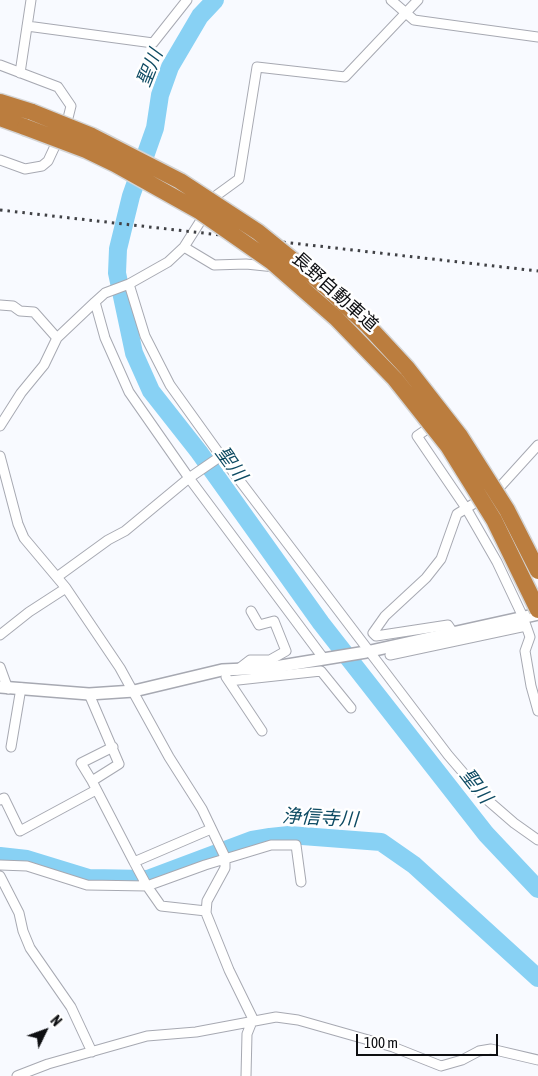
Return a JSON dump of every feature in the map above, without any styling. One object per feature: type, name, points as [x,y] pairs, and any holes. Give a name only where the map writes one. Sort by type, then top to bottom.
[{"type":"highway","name":"長野自動車道","points":[[0,102],[70,144],[115,164],[198,211],[272,262],[336,318],[395,379],[448,446],[494,520],[529,618]]},
{"type":"highway","name":"長野自動車道","points":[[0,118],[28,120],[123,150],[207,197],[283,250],[340,300],[407,368],[460,436],[507,510],[538,571]]},
{"type":"street","points":[[20,73],[31,0]]},
{"type":"street","points":[[27,26],[153,43],[186,0]]},
{"type":"street","points":[[391,0],[414,20],[538,37]]},
{"type":"street","points":[[0,426],[21,393],[44,365],[57,338],[105,293],[129,284],[168,262],[184,247],[217,195],[239,179],[257,66],[345,77],[418,0]]},
{"type":"street","points":[[0,65],[58,87],[71,106],[54,152],[42,166],[25,169],[0,160]]},
{"type":"street","points":[[68,118],[151,158],[217,195]]},
{"type":"street","points":[[184,247],[214,265],[246,264],[317,271],[387,338],[449,413],[480,455],[538,557]]},
{"type":"street","points":[[129,284],[145,336],[170,385],[221,456],[313,580],[448,755],[484,797],[514,823],[538,840]]},
{"type":"street","points":[[95,302],[106,338],[130,392],[189,478],[327,659]]},
{"type":"street","points":[[0,305],[13,306],[20,311],[34,312],[57,338]]},
{"type":"street","points":[[449,413],[417,436],[466,508],[529,618],[530,637],[525,650],[531,686],[538,711]]},
{"type":"street","points":[[452,637],[448,626],[376,636],[374,633],[385,616],[426,578],[441,559],[457,514],[499,488],[538,445]]},
{"type":"street","points":[[0,456],[21,531],[36,553],[66,588],[134,691],[169,757],[202,809],[225,859],[225,868],[207,901],[206,911],[229,970],[253,1020],[247,1034],[246,1071],[242,1076]]},
{"type":"street","points":[[57,577],[108,540],[125,531],[189,478],[221,456]]},
{"type":"street","points":[[0,635],[29,612],[66,588]]},
{"type":"street","points":[[237,670],[250,660],[270,660],[286,651],[274,621],[259,625],[251,611]]},
{"type":"street","points":[[390,655],[538,614]]},
{"type":"street","points":[[0,667],[4,688],[89,694],[134,691],[222,670],[269,668],[452,637]]},
{"type":"street","points":[[222,670],[262,730]]},
{"type":"street","points":[[229,681],[321,671],[351,708]]},
{"type":"street","points":[[11,747],[21,688]]},
{"type":"street","points":[[0,800],[4,798],[20,831],[94,786],[119,764],[89,694]]},
{"type":"street","points":[[113,747],[81,763],[147,886],[161,906],[206,911]]},
{"type":"street","points":[[134,862],[210,829]]},
{"type":"street","points":[[0,865],[27,866],[87,885],[147,886],[271,845],[296,845],[301,882]]},
{"type":"street","points":[[0,876],[19,913],[22,931],[30,948],[71,1007],[92,1052]]},
{"type":"street","points":[[17,1076],[33,1073],[92,1052],[147,1036],[196,1032],[276,1017],[298,1020],[393,1048],[441,1066],[462,1060],[479,1051],[491,1049],[538,1060]]},
{"type":"waterway","name":"聖川","points":[[215,0],[200,16],[170,67],[160,95],[155,128],[131,196],[118,249],[117,273],[134,353],[151,391],[199,452],[321,623],[486,834],[538,889]]},
{"type":"waterway","name":"浄信寺川","points":[[0,856],[27,859],[89,878],[148,879],[252,840],[270,837],[289,835],[381,842],[414,865],[538,978]]},
{"type":"railway","points":[[0,210],[538,271]]}]
